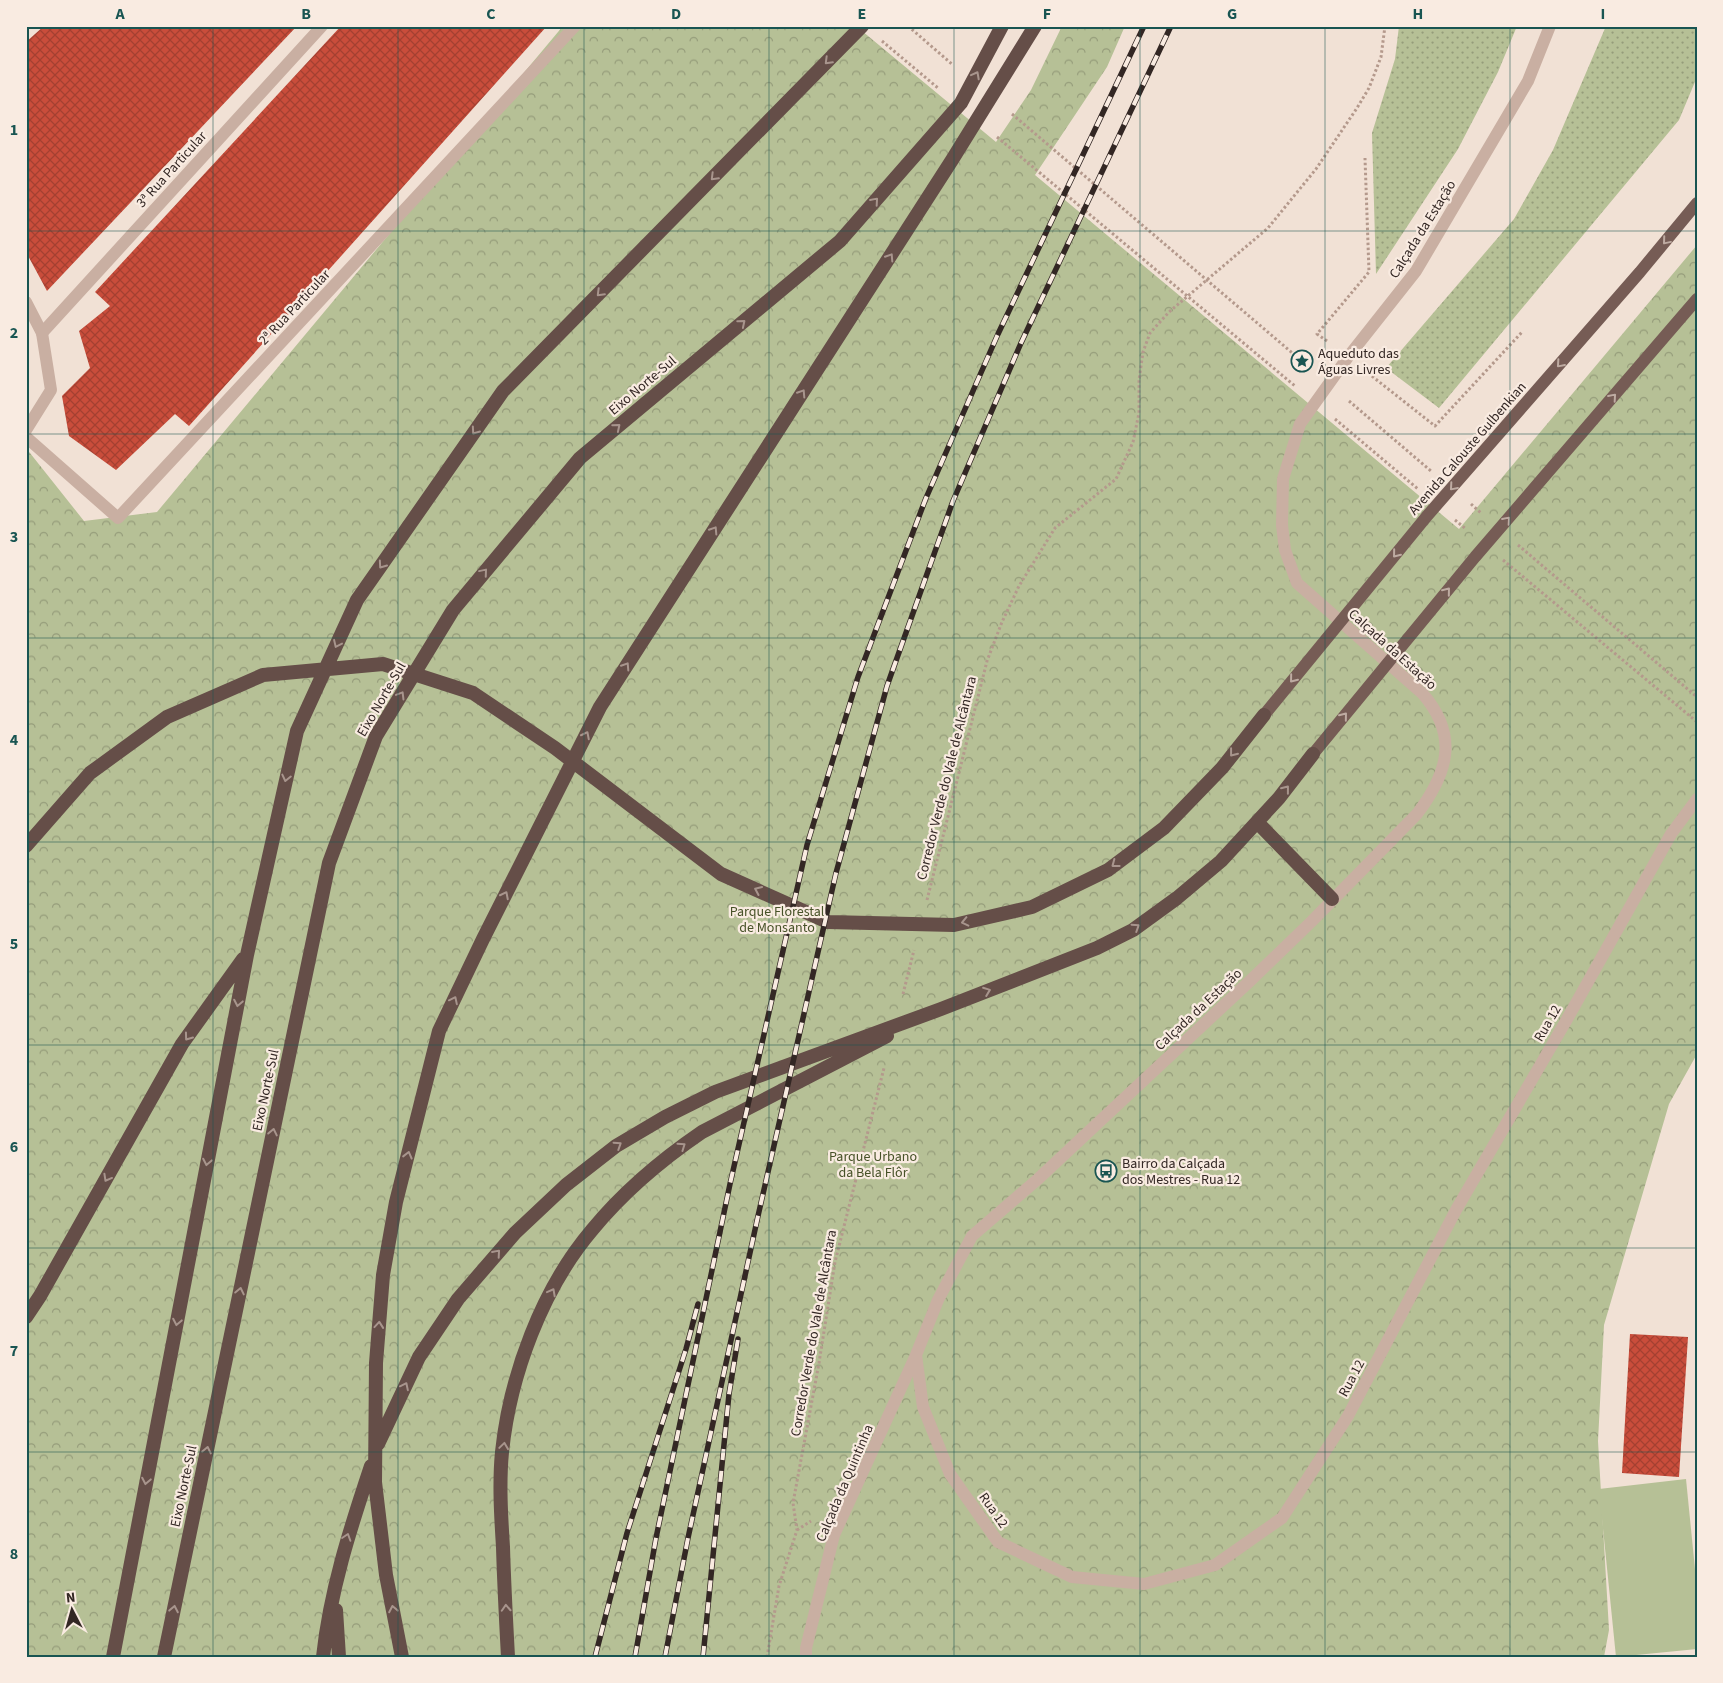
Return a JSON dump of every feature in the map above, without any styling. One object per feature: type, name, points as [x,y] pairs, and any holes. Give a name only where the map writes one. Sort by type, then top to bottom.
[{"type":"highway","points":[[113,1657],[247,955],[297,731],[358,600],[503,391],[862,26]]},
{"type":"highway","name":"Eixo Norte-Sul","points":[[164,1657],[329,863],[376,736],[453,610],[580,458],[840,240],[961,103],[1002,26]]},
{"type":"highway","points":[[402,1657],[386,1575],[375,1482],[376,1363],[383,1275],[396,1202],[439,1031],[483,939],[600,707],[942,177],[1035,26]]},
{"type":"highway","points":[[26,846],[90,773],[167,717],[263,675],[383,664],[473,693],[555,748],[721,874],[828,922],[954,925],[1032,907],[1108,870],[1164,828],[1222,768],[1264,715]]},
{"type":"highway","points":[[323,1657],[335,1584],[344,1546],[382,1434],[420,1357],[458,1299],[515,1233],[566,1185],[616,1146],[665,1117],[715,1092],[1097,948],[1133,930],[1177,898],[1221,861],[1257,822],[1313,754]]},
{"type":"highway","points":[[1257,822],[1332,899]]},
{"type":"highway","points":[[26,1317],[40,1296],[182,1044],[247,955]]},
{"type":"highway","points":[[508,1657],[501,1515],[502,1452],[510,1404],[520,1366],[536,1321],[561,1274],[591,1231],[623,1195],[680,1147],[702,1132],[941,1008]]},
{"type":"highway","points":[[335,1584],[339,1657]]},
{"type":"main road","name":"Avenida Calouste Gulbenkian","points":[[1264,715],[1427,516],[1640,272],[1697,203]]},
{"type":"main road","points":[[1313,754],[1475,557],[1697,299]]},
{"type":"street","name":"3ª Rua Particular","points":[[42,333],[322,26]]},
{"type":"street","name":"2ª Rua Particular","points":[[26,437],[118,518],[574,26]]},
{"type":"street","name":"Calçada da Estação","points":[[916,1355],[938,1300],[972,1236],[1038,1179],[1250,980],[1417,814],[1438,782],[1444,765],[1446,747],[1443,724],[1435,708],[1423,694],[1297,583],[1285,550],[1282,525],[1283,480],[1300,424],[1348,357],[1416,271],[1528,81],[1550,26]]},
{"type":"street","points":[[26,302],[42,333],[51,390],[26,430]]},
{"type":"street","name":"Rua 12","points":[[916,1355],[923,1406],[950,1474],[998,1542],[1072,1577],[1144,1584],[1214,1565],[1282,1518],[1348,1416],[1456,1210],[1561,1030],[1671,834],[1697,799]]},
{"type":"street","name":"Calçada da Quintinha","points":[[806,1657],[806,1648],[834,1535],[916,1355]]},
{"type":"path","points":[[908,26],[954,65]]},
{"type":"path","name":"Corredor Verde do Vale de Alcântara","points":[[925,906],[987,661],[1002,622],[1019,586],[1055,528],[1116,479],[1133,442],[1139,413],[1143,352],[1150,333],[1169,312],[1268,228],[1316,169],[1369,88],[1381,57],[1385,26]]},
{"type":"path","points":[[879,39],[940,90]]},
{"type":"path","points":[[1006,110],[1317,374]]},
{"type":"path","points":[[994,135],[1300,390]]},
{"type":"path","points":[[1327,341],[1317,334],[1369,272],[1365,158]]},
{"type":"path","points":[[1368,373],[1435,426],[1523,331]]},
{"type":"path","points":[[1347,400],[1438,477]]},
{"type":"path","points":[[1330,416],[1422,492]]},
{"type":"path","points":[[1469,503],[1484,516]]},
{"type":"path","points":[[1452,518],[1468,530]]},
{"type":"path","points":[[1514,542],[1697,697]]},
{"type":"path","points":[[1498,556],[1697,722]]},
{"type":"path","points":[[901,1002],[915,945]]},
{"type":"path","name":"Corredor Verde do Vale de Alcântara","points":[[767,1657],[779,1586],[797,1530],[793,1503],[819,1363],[835,1262],[886,1060]]},
{"type":"green space","name":"Parque Florestal de Monsanto","points":[[563,26],[856,26],[996,142],[1031,90],[1062,26],[1125,26],[1107,67],[1035,175],[1459,529],[1697,245],[1697,1054],[1669,1104],[1604,1325],[1598,1441],[1609,1630],[1604,1657],[26,1657],[26,448],[84,521],[157,512]]},
{"type":"green space","points":[[1399,26],[1517,26],[1498,72],[1458,149],[1376,274],[1372,133],[1395,59]]},
{"type":"green space","points":[[1606,26],[1697,26],[1697,77],[1679,120],[1439,408],[1386,368],[1514,219],[1553,150]]},
{"type":"green space","points":[[1686,1479],[1697,1589],[1697,1649],[1616,1657],[1599,1489]]},
{"type":"building","points":[[44,26],[297,26],[47,291],[26,252],[26,42]]},
{"type":"building","points":[[341,26],[547,26],[189,426],[175,414],[116,470],[69,436],[62,396],[90,368],[79,331],[110,306],[95,292]]},
{"type":"building","points":[[1630,1334],[1688,1337],[1679,1477],[1622,1473]]},
{"type":"railway","points":[[635,1657],[656,1538],[730,1184],[807,845],[858,677],[926,498],[998,334],[1144,26]]},
{"type":"railway","points":[[665,1657],[688,1538],[758,1216],[836,873],[887,686],[953,501],[1021,343],[1171,26]]},
{"type":"railway","points":[[595,1657],[627,1533],[686,1349],[698,1304]]},
{"type":"railway","points":[[703,1657],[729,1394],[738,1339]]},
{"type":"place","name":"Aqueduto das Águas Livres","points":[[1302,361]]},
{"type":"place","name":"Bairro da Calçada dos Mestres - Rua 12","points":[[1106,1171]]},
{"type":"park label","name":"Parque Urbano da Bela Flôr","points":[[873,1164]]}]
